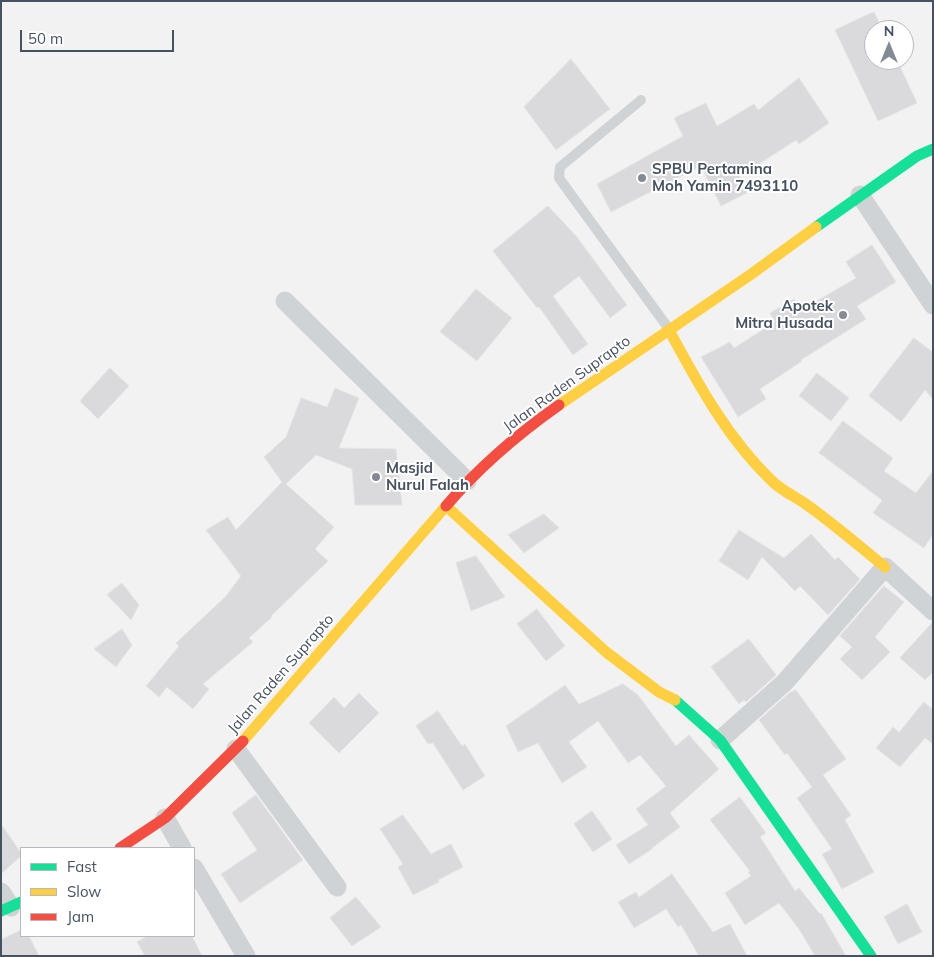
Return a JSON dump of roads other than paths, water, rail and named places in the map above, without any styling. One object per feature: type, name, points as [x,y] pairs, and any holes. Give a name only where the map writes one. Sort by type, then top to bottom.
[{"type":"main road","name":"Jalan Raden Suprapto","points":[[122,847],[165,818],[236,749],[467,481],[532,424],[750,275],[860,195],[917,156],[933,149]]},
{"type":"main road","points":[[669,330],[686,362],[725,424],[753,461],[774,483],[808,505],[885,567]]},
{"type":"main road","points":[[446,506],[606,652],[659,692],[683,706],[720,740],[871,956]]},
{"type":"street","points":[[860,195],[933,305]]},
{"type":"street","points":[[285,301],[467,481]]},
{"type":"street","points":[[720,740],[785,682],[885,567],[933,611]]},
{"type":"street","points":[[236,749],[337,887]]},
{"type":"street","points":[[165,818],[181,847]]},
{"type":"street","points":[[195,870],[246,956]]},
{"type":"lane","points":[[641,100],[560,168],[558,172],[560,178],[669,330]]},
{"type":"place","name":"SPBU Pertamina Moh Yamin 7493110","points":[[642,178]]},
{"type":"place","name":"Apotek Mitra Husada","points":[[843,315]]},
{"type":"place","name":"Masjid Nurul Falah","points":[[376,477]]}]
